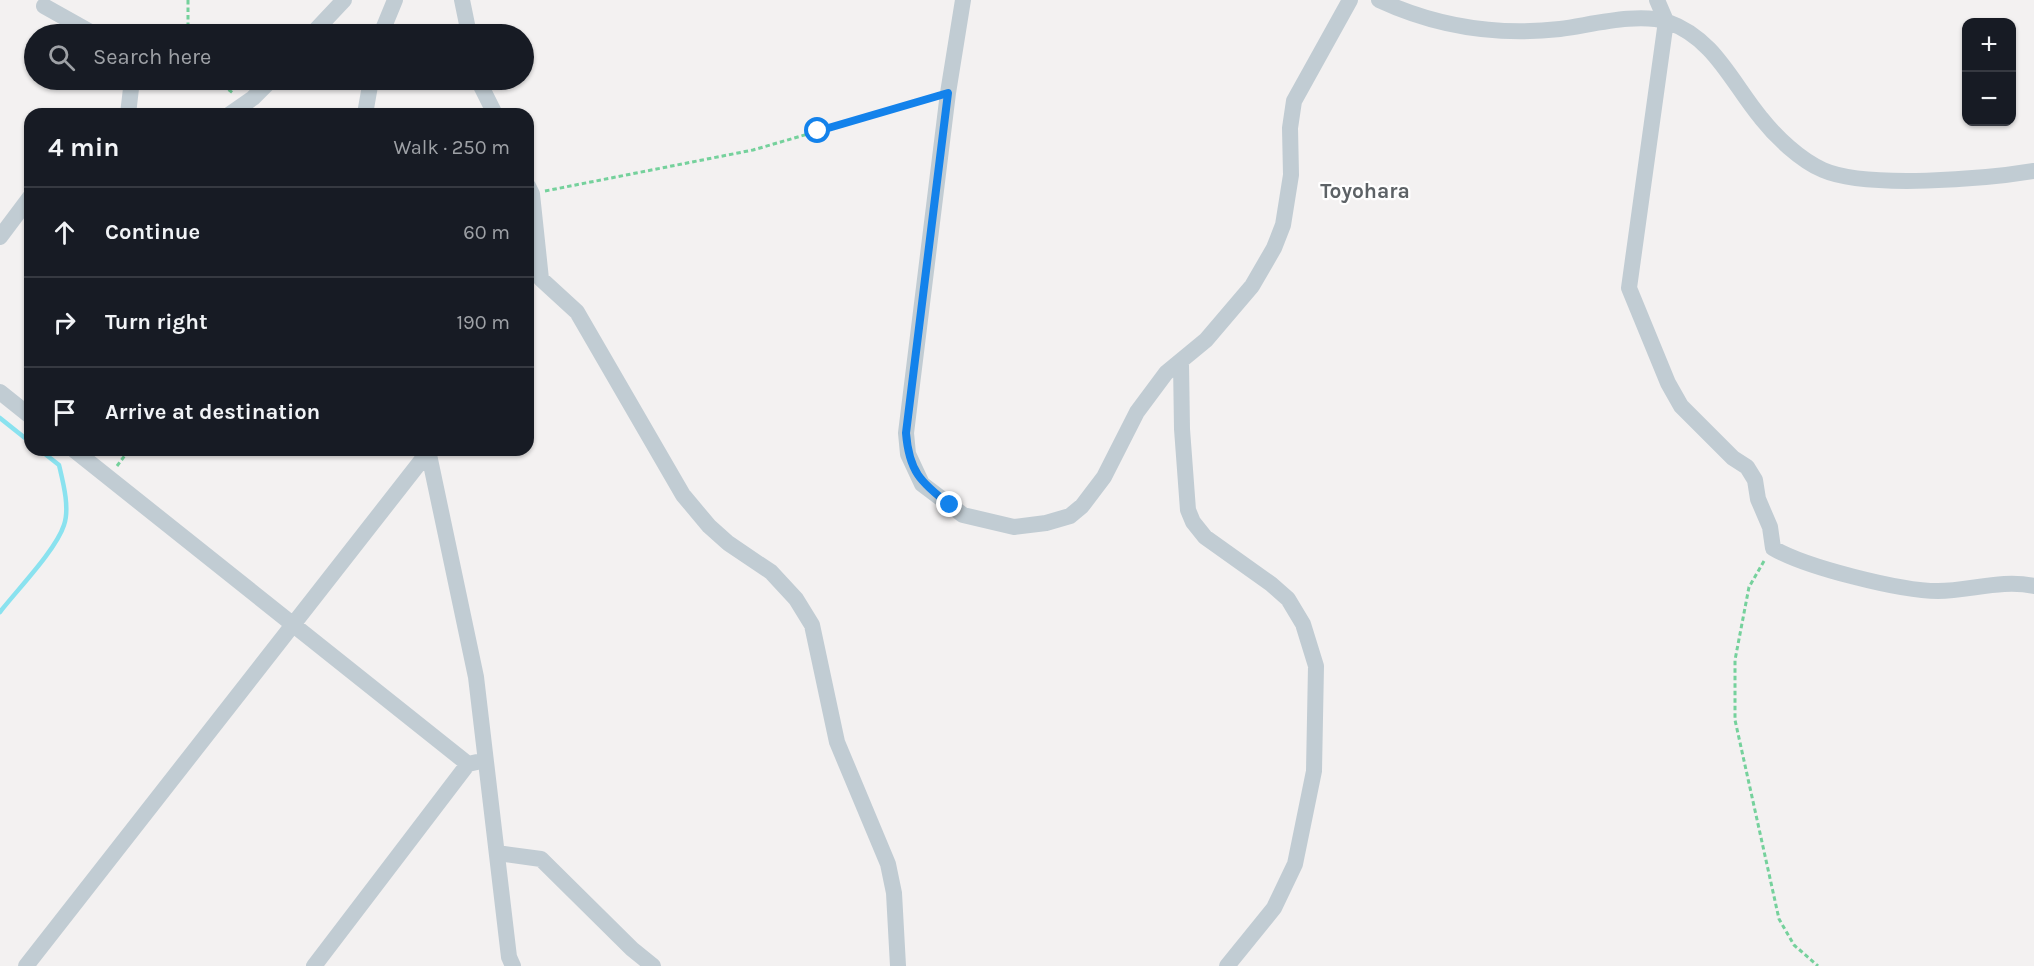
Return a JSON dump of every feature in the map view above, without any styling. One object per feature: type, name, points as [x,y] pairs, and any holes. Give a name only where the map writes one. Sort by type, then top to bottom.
[{"type":"street","points":[[321,24],[344,0]]},
{"type":"street","points":[[385,24],[395,0]]},
{"type":"street","points":[[462,0],[467,24]]},
{"type":"street","points":[[963,0],[948,93],[906,433],[908,453],[922,484],[963,515],[1014,527],[1046,523],[1070,516],[1082,506],[1104,477],[1137,412],[1166,373],[1181,363],[1206,340],[1252,286],[1274,248],[1283,225],[1291,175],[1290,128],[1294,101],[1350,0]]},
{"type":"street","points":[[1379,0],[1403,11],[1465,28],[1531,30],[1630,20],[1666,21],[1700,41],[1728,69],[1761,118],[1795,151],[1823,170],[1863,180],[2000,177],[2034,171]]},
{"type":"street","points":[[1657,0],[1666,21],[1629,288],[1668,383],[1681,406],[1733,458],[1747,467],[1755,480],[1758,499],[1770,527],[1773,548],[1787,557],[1843,574],[1922,590],[1939,591],[2012,583],[2034,586]]},
{"type":"street","points":[[44,6],[76,24]]},
{"type":"street","points":[[129,108],[131,90]]},
{"type":"street","points":[[239,108],[260,90]]},
{"type":"street","points":[[366,108],[369,90]]},
{"type":"street","points":[[483,90],[492,108]]},
{"type":"street","points":[[0,237],[24,205]]},
{"type":"street","points":[[534,262],[535,280],[578,312],[683,495],[709,526],[728,543],[771,572],[796,599],[812,625],[837,742],[888,864],[894,893],[898,966]]},
{"type":"street","points":[[1181,363],[1182,429],[1188,510],[1193,522],[1204,537],[1271,584],[1288,599],[1303,624],[1316,666],[1314,771],[1295,864],[1274,908],[1227,966]]},
{"type":"street","points":[[0,392],[24,411]]},
{"type":"street","points":[[82,456],[468,764]]},
{"type":"street","points":[[26,966],[424,456]]},
{"type":"street","points":[[429,456],[476,677],[509,957],[513,966]]},
{"type":"street","points":[[314,966],[468,764],[487,761]]},
{"type":"street","points":[[497,853],[541,859],[632,949],[653,966]]},
{"type":"path","points":[[188,0],[188,24]]},
{"type":"path","points":[[230,90],[246,103]]},
{"type":"path","points":[[534,189],[753,150],[948,93]]},
{"type":"path","points":[[1773,548],[1749,587],[1735,660],[1735,720],[1779,919],[1794,945],[1818,966]]},
{"type":"waterway","points":[[0,418],[24,437]]},
{"type":"waterway","points":[[0,612],[53,546],[64,525],[65,495],[59,465],[48,456]]},
{"type":"district","name":"Toyohara","points":[[1365,191]]},
{"type":"route","points":[[818,131],[948,93],[906,433],[908,453],[922,484],[950,505]]}]
